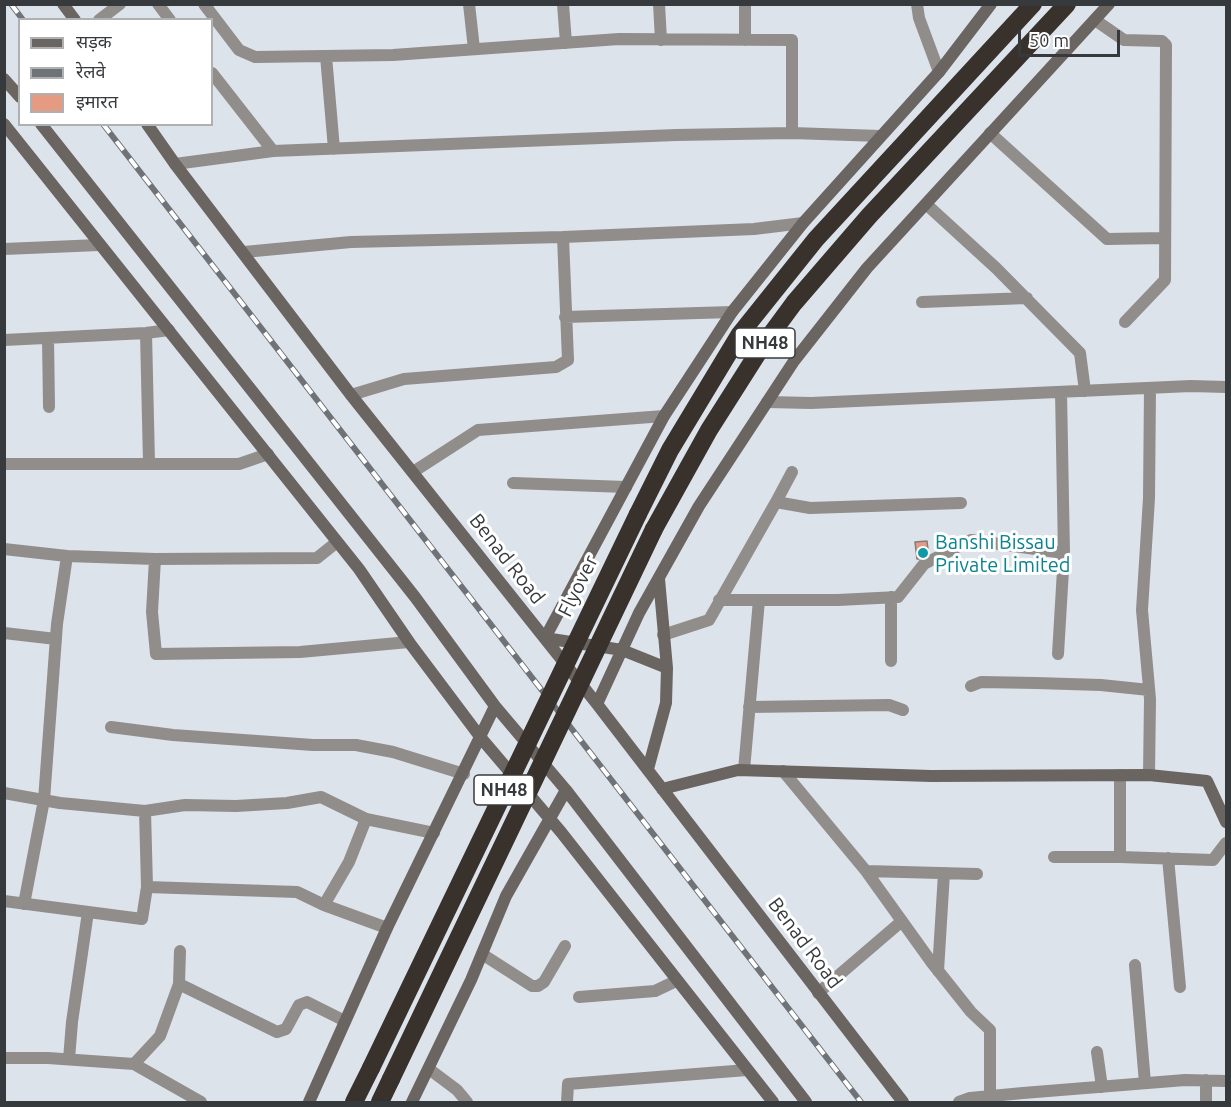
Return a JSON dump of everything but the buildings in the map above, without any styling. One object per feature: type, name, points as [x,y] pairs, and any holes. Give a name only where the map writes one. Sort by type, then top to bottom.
[{"type":"highway","name":"Flyover","points":[[354,1102],[670,450],[740,334],[816,239],[1033,4]]},
{"type":"highway","name":"NH48","points":[[380,1102],[530,784],[679,480],[763,345],[794,303],[904,178],[1067,4]]},
{"type":"main road","points":[[63,4],[74,18]]},
{"type":"main road","points":[[667,668],[622,650],[545,638],[664,416],[732,312],[803,223],[939,72],[991,4]]},
{"type":"main road","points":[[597,704],[639,613],[699,506],[794,361],[867,268],[1109,4]]},
{"type":"main road","points":[[4,78],[18,96]]},
{"type":"main road","points":[[4,123],[359,569],[409,642],[481,738],[549,817],[773,1102]]},
{"type":"main road","points":[[43,126],[415,597],[495,706],[566,790],[806,1102]]},
{"type":"main road","name":"Benad Road","points":[[148,126],[174,164],[244,252],[351,395],[648,769],[903,1102]]},
{"type":"main road","points":[[648,769],[666,703],[667,668],[659,579]]},
{"type":"main road","points":[[309,1102],[387,928],[464,774],[495,706]]},
{"type":"main road","points":[[662,789],[744,770],[931,776],[1149,776],[1207,782],[1227,822]]},
{"type":"main road","points":[[412,1102],[482,954],[506,896],[566,790]]},
{"type":"street","points":[[102,18],[120,4]]},
{"type":"street","points":[[158,4],[168,18]]},
{"type":"street","points":[[204,4],[239,50],[255,57],[474,50],[566,43],[792,40],[792,133]]},
{"type":"street","points":[[469,4],[474,50]]},
{"type":"street","points":[[563,4],[566,43]]},
{"type":"street","points":[[659,4],[661,40]]},
{"type":"street","points":[[745,4],[745,40]]},
{"type":"street","points":[[917,4],[919,18],[939,72]]},
{"type":"street","points":[[1095,20],[1124,40],[1162,41],[1166,45],[1165,280],[1125,322]]},
{"type":"street","points":[[326,56],[334,149]]},
{"type":"street","points":[[213,74],[273,151]]},
{"type":"street","points":[[174,164],[273,151],[792,133],[880,136]]},
{"type":"street","points":[[990,133],[1107,239],[1165,238]]},
{"type":"street","points":[[926,204],[1027,298],[1080,353],[1085,391]]},
{"type":"street","points":[[244,252],[351,242],[563,237],[754,229],[803,223]]},
{"type":"street","points":[[351,395],[404,379],[556,367],[568,360],[563,237]]},
{"type":"street","points":[[4,249],[99,245]]},
{"type":"street","points":[[922,302],[1027,298]]},
{"type":"street","points":[[565,316],[732,312]]},
{"type":"street","points":[[4,340],[169,330]]},
{"type":"street","points":[[146,333],[148,463]]},
{"type":"street","points":[[48,338],[49,407]]},
{"type":"street","points":[[766,402],[811,403],[1150,388],[1227,387]]},
{"type":"street","points":[[1149,776],[1149,690],[1142,610],[1149,498],[1150,388]]},
{"type":"street","points":[[1058,654],[1064,553],[1061,392]]},
{"type":"street","points":[[413,472],[478,430],[664,416]]},
{"type":"street","points":[[4,464],[239,465],[268,454]]},
{"type":"street","points":[[663,635],[709,620],[792,471]]},
{"type":"street","points":[[513,483],[626,487]]},
{"type":"street","points":[[776,502],[810,508],[961,502]]},
{"type":"street","points":[[719,600],[838,600],[898,597],[924,564],[971,540],[1064,553]]},
{"type":"street","points":[[4,549],[67,556],[154,559],[317,558],[337,542]]},
{"type":"street","points":[[24,904],[44,800],[56,639],[67,556]]},
{"type":"street","points":[[154,559],[152,612],[156,654],[300,652],[409,642]]},
{"type":"street","points":[[891,597],[891,661]]},
{"type":"street","points":[[744,770],[759,600]]},
{"type":"street","points":[[4,633],[56,639]]},
{"type":"street","points":[[971,686],[981,682],[1080,684],[1149,690]]},
{"type":"street","points":[[749,707],[889,705],[903,710]]},
{"type":"street","points":[[111,727],[173,735],[313,745],[356,745],[393,752],[464,774]]},
{"type":"street","points":[[783,771],[866,871],[938,971],[971,1012],[990,1030],[990,1096]]},
{"type":"street","points":[[1120,775],[1120,857]]},
{"type":"street","points":[[4,793],[44,800],[145,811],[185,805],[237,806],[287,803],[321,797],[366,819],[434,832]]},
{"type":"street","points":[[4,901],[142,919],[147,887],[145,811]]},
{"type":"street","points":[[324,905],[349,862],[366,819]]},
{"type":"street","points":[[1054,857],[1213,860],[1227,843]]},
{"type":"street","points":[[1168,858],[1180,987]]},
{"type":"street","points":[[866,871],[977,874]]},
{"type":"street","points":[[938,971],[944,873]]},
{"type":"street","points":[[147,887],[297,892],[324,905],[387,928]]},
{"type":"street","points":[[69,1059],[88,912]]},
{"type":"street","points":[[818,993],[902,921]]},
{"type":"street","points":[[482,954],[532,986],[538,986],[544,982],[565,946]]},
{"type":"street","points":[[134,1064],[160,1036],[179,984],[180,951]]},
{"type":"street","points":[[1135,965],[1146,1083]]},
{"type":"street","points":[[579,997],[655,991],[676,981]]},
{"type":"street","points":[[179,984],[277,1032],[286,1029],[299,1005],[307,1002],[345,1021]]},
{"type":"street","points":[[1097,1052],[1102,1087]]},
{"type":"street","points":[[4,1059],[69,1059],[134,1064],[158,1080],[201,1102]]},
{"type":"street","points":[[429,1069],[457,1089],[467,1102]]},
{"type":"street","points":[[567,1102],[568,1084],[747,1070]]},
{"type":"street","points":[[1206,1080],[1206,1102]]},
{"type":"street","points":[[959,1102],[990,1096],[1146,1083],[1227,1081]]},
{"type":"railway","points":[[11,4],[22,18]]},
{"type":"railway","points":[[105,126],[861,1102]]},
{"type":"place","name":"Banshi Bissau Private Limited","points":[[923,553]]}]
